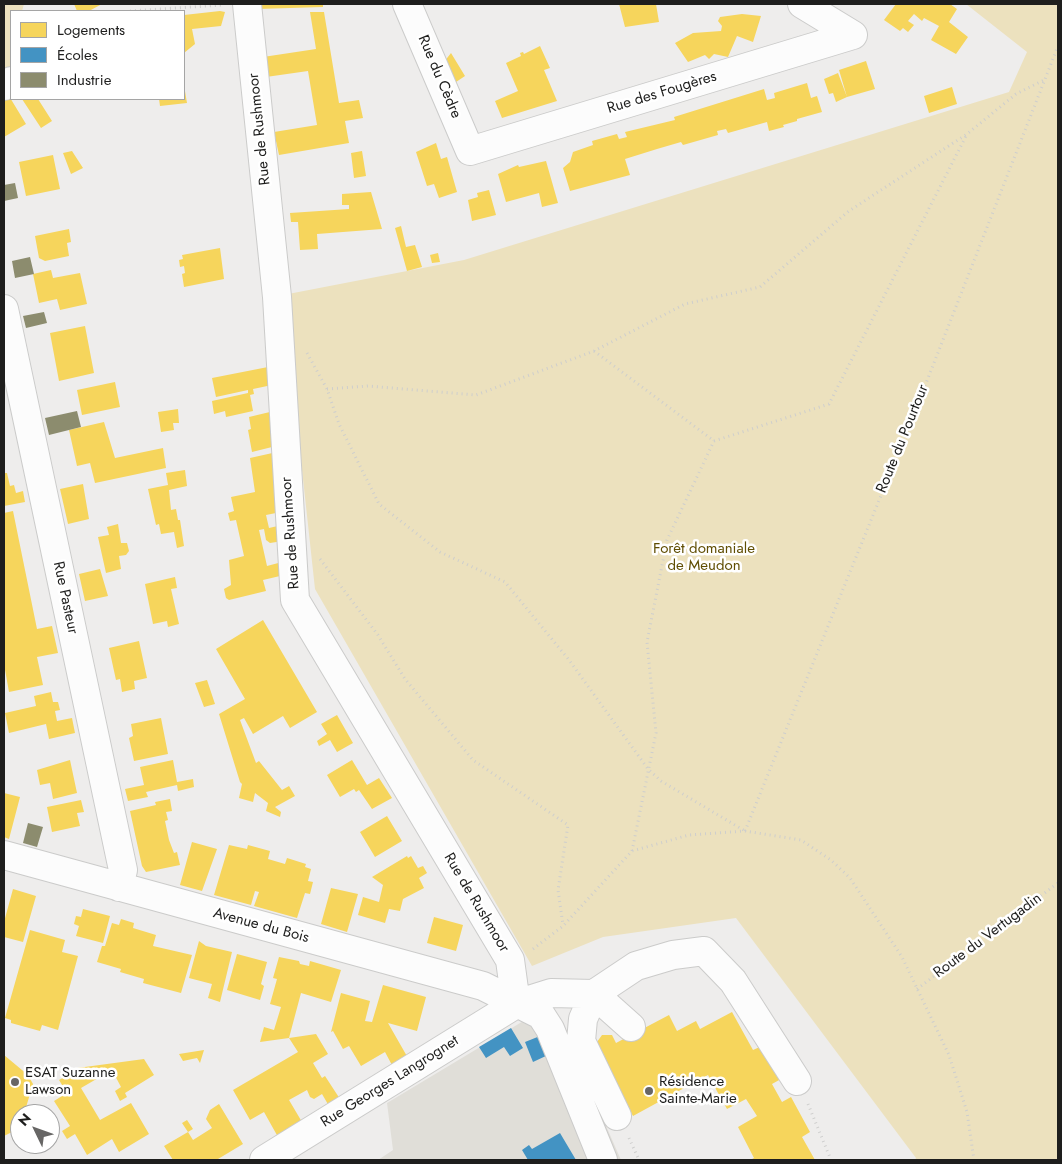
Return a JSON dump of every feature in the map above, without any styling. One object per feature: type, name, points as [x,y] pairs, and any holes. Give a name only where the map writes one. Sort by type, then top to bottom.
[{"type":"street","name":"Rue de Rushmoor","points":[[237,4],[277,298],[295,600],[510,960],[516,1004]]},
{"type":"street","name":"Rue du Cèdre","points":[[407,4],[470,151]]},
{"type":"street","name":"Rue des Fougères","points":[[470,151],[853,35],[802,4]]},
{"type":"street","name":"Rue Pasteur","points":[[4,309],[123,870],[119,887]]},
{"type":"street","name":"Avenue du Bois","points":[[4,856],[483,986],[541,1015],[550,1029],[604,1160]]},
{"type":"street","points":[[617,1116],[581,1041],[583,1019],[594,994],[636,966],[673,955],[704,951],[733,982],[797,1081]]},
{"type":"street","name":"Rue Georges Langrognet","points":[[264,1160],[516,1004],[551,993],[594,994]]},
{"type":"street","points":[[594,994],[631,1026]]},
{"type":"path","points":[[145,10],[237,4]]},
{"type":"path","name":"Route du Pourtour","points":[[745,830],[912,419],[1058,46]]},
{"type":"path","points":[[327,389],[368,386],[476,395],[594,351],[685,304],[760,287],[849,211],[967,134],[1016,94],[1044,79]]},
{"type":"path","points":[[510,960],[535,948],[563,926],[632,851],[656,733],[647,642],[667,540],[714,441],[830,404],[967,134]]},
{"type":"path","points":[[304,347],[327,389],[339,424],[379,504],[440,552],[505,582],[569,660],[648,769],[661,782],[745,830]]},
{"type":"path","points":[[594,351],[714,441]]},
{"type":"path","points":[[319,558],[378,635],[405,679],[473,760],[568,825],[558,890],[563,926]]},
{"type":"path","points":[[632,851],[689,835],[745,830],[801,840],[831,860],[850,878],[870,905],[902,957],[949,1055],[967,1112],[974,1160]]},
{"type":"path","name":"Route du Vertugadin","points":[[917,989],[1058,883]]},
{"type":"path","points":[[797,1081],[831,1160]]},
{"type":"shaded area","points":[[550,1005],[561,1023],[621,1160],[378,1160],[393,1150],[387,1103]]},
{"type":"green space","points":[[4,4],[24,4],[22,10],[10,10],[10,81],[4,84]]},
{"type":"green space","name":"Forêt domaniale de Meudon","points":[[966,4],[1058,4],[1058,1160],[915,1160],[916,1158],[736,918],[603,937],[532,966],[315,589],[283,295],[464,260],[1009,92],[1027,52]]},
{"type":"building: Logements","points":[[74,4],[102,4],[91,10],[77,10]]},
{"type":"building: Logements","points":[[255,4],[323,4],[323,7],[257,9]]},
{"type":"building: Logements","points":[[619,4],[656,4],[659,22],[625,27]]},
{"type":"building: Logements","points":[[896,4],[950,4],[957,9],[949,22],[968,37],[956,54],[931,40],[939,26],[924,18],[922,21],[914,14],[908,21],[914,25],[908,32],[903,28],[900,31],[884,20]]},
{"type":"building: Logements","points":[[225,12],[221,26],[192,29],[195,44],[185,52],[185,15]]},
{"type":"building: Logements","points":[[310,12],[324,12],[339,103],[359,100],[363,118],[345,121],[349,143],[279,155],[274,132],[317,125],[308,71],[266,77],[263,57],[316,49]]},
{"type":"building: Logements","points":[[742,14],[761,16],[753,42],[737,36],[728,57],[714,54],[709,59],[705,55],[688,62],[675,43],[693,33],[721,31],[722,26],[718,21],[720,17]]},
{"type":"building: Logements","points":[[540,46],[550,68],[544,70],[557,101],[502,118],[495,101],[518,91],[506,63],[521,56],[520,53],[523,52],[524,54]]},
{"type":"building: Logements","points":[[451,53],[465,76],[456,82],[444,62]]},
{"type":"building: Logements","points":[[866,61],[875,89],[847,97],[839,70]]},
{"type":"building: Logements","points":[[838,73],[847,97],[836,102],[833,93],[829,94],[824,79]]},
{"type":"building: Logements","points":[[807,83],[811,98],[817,96],[822,112],[797,119],[797,121],[783,125],[784,127],[769,131],[767,122],[728,133],[726,129],[717,131],[718,135],[683,145],[681,142],[625,159],[630,175],[570,191],[563,168],[570,162],[573,152],[593,145],[592,141],[617,134],[619,139],[627,137],[625,132],[675,120],[674,117],[764,89],[767,100],[775,98],[774,93]]},
{"type":"building: Logements","points":[[952,87],[957,104],[929,113],[924,96]]},
{"type":"building: Logements","points":[[185,91],[187,103],[160,106],[159,100],[185,100]]},
{"type":"building: Logements","points":[[9,96],[26,124],[4,137],[4,99]]},
{"type":"building: Logements","points":[[23,100],[39,100],[52,121],[41,128]]},
{"type":"building: Logements","points":[[436,143],[441,159],[447,157],[457,192],[439,198],[434,184],[427,186],[416,152]]},
{"type":"building: Logements","points":[[72,151],[83,168],[71,174],[63,153]]},
{"type":"building: Logements","points":[[362,151],[366,176],[354,178],[351,153]]},
{"type":"building: Logements","points":[[53,155],[60,189],[26,196],[19,162]]},
{"type":"building: Logements","points":[[546,161],[558,203],[542,207],[539,193],[506,202],[498,174],[518,165],[519,167]]},
{"type":"building: Logements","points":[[489,190],[496,215],[472,221],[468,200],[478,197],[477,193]]},
{"type":"building: Logements","points":[[371,192],[382,229],[317,234],[318,249],[300,250],[298,222],[291,222],[290,213],[349,209],[349,205],[342,205],[342,194]]},
{"type":"building: Logements","points":[[401,226],[406,247],[415,245],[422,267],[407,271],[395,228]]},
{"type":"building: Logements","points":[[69,229],[71,242],[67,243],[69,256],[45,261],[39,258],[35,236]]},
{"type":"building: Logements","points":[[220,248],[224,279],[184,287],[182,274],[185,273],[184,266],[180,267],[179,260],[183,259],[182,255]]},
{"type":"building: Logements","points":[[438,253],[440,262],[432,263],[430,255]]},
{"type":"building: Logements","points":[[51,270],[53,278],[80,273],[87,304],[60,310],[57,299],[39,303],[33,274]]},
{"type":"building: Logements","points":[[85,326],[94,373],[59,381],[50,333]]},
{"type":"building: Logements","points":[[268,367],[272,385],[253,389],[254,394],[250,395],[253,411],[226,417],[225,411],[214,414],[212,401],[248,393],[248,390],[216,397],[212,378]]},
{"type":"building: Logements","points":[[115,382],[120,407],[82,415],[77,390]]},
{"type":"building: Logements","points":[[178,409],[179,423],[173,423],[174,430],[161,432],[158,412]]},
{"type":"building: Logements","points":[[274,411],[276,446],[252,452],[248,430],[251,429],[249,417]]},
{"type":"building: Logements","points":[[104,422],[115,458],[163,448],[166,468],[95,483],[90,463],[77,466],[69,430]]},
{"type":"building: Logements","points":[[277,452],[281,512],[266,515],[269,528],[282,525],[283,541],[270,543],[266,540],[264,529],[259,530],[267,566],[282,562],[280,576],[263,580],[266,591],[229,600],[226,598],[224,589],[231,585],[229,560],[244,556],[236,520],[230,521],[228,513],[234,511],[231,497],[255,492],[250,458]]},
{"type":"building: Logements","points":[[185,470],[187,486],[169,490],[171,510],[176,509],[178,520],[180,520],[184,546],[177,548],[174,532],[161,534],[159,524],[156,525],[148,489],[168,485],[166,473]]},
{"type":"building: Logements","points":[[4,473],[7,473],[10,486],[14,485],[16,493],[23,491],[25,502],[4,506]]},
{"type":"building: Logements","points":[[83,484],[89,519],[68,524],[60,489]]},
{"type":"building: Logements","points":[[13,511],[37,629],[52,626],[58,653],[37,657],[43,685],[9,692],[4,664],[4,513]]},
{"type":"building: Logements","points":[[118,524],[121,543],[127,543],[129,551],[126,555],[119,556],[121,569],[106,573],[98,537],[109,535],[107,527]]},
{"type":"building: Logements","points":[[100,569],[108,596],[85,601],[79,574]]},
{"type":"building: Logements","points":[[175,577],[177,588],[171,589],[179,624],[168,627],[167,621],[153,624],[145,584]]},
{"type":"building: Logements","points":[[263,620],[317,712],[290,728],[283,716],[253,734],[244,718],[240,720],[256,763],[259,761],[282,790],[289,786],[295,796],[275,807],[281,812],[280,817],[266,811],[268,803],[255,793],[253,802],[239,798],[242,784],[219,714],[245,699],[216,649]]},
{"type":"building: Logements","points":[[139,641],[147,678],[134,681],[135,689],[122,692],[120,679],[116,680],[109,648]]},
{"type":"building: Logements","points":[[207,680],[215,704],[204,707],[195,683]]},
{"type":"building: Logements","points":[[51,692],[53,702],[58,702],[60,710],[55,711],[57,721],[72,718],[75,733],[49,739],[46,724],[9,733],[5,713],[36,706],[34,696]]},
{"type":"building: Logements","points":[[337,715],[353,743],[337,752],[330,740],[319,746],[317,741],[327,734],[321,724]]},
{"type":"building: Logements","points":[[161,718],[168,754],[134,761],[129,738],[133,736],[131,724]]},
{"type":"building: Logements","points":[[70,760],[77,793],[53,799],[50,783],[40,785],[37,770]]},
{"type":"building: Logements","points":[[173,760],[177,782],[193,779],[194,787],[178,791],[177,785],[146,792],[148,797],[128,801],[125,789],[144,785],[140,767]]},
{"type":"building: Logements","points":[[352,760],[367,785],[379,778],[392,798],[372,809],[359,790],[356,792],[354,789],[340,797],[327,775]]},
{"type":"building: Logements","points":[[4,793],[20,797],[9,839],[4,837]]},
{"type":"building: Logements","points":[[170,799],[172,811],[166,812],[168,820],[165,821],[169,840],[174,853],[177,852],[180,865],[146,872],[142,866],[130,811],[156,805],[155,802]]},
{"type":"building: Logements","points":[[81,800],[84,812],[77,813],[80,826],[52,832],[47,807]]},
{"type":"building: Logements","points":[[387,816],[402,841],[375,857],[360,832]]},
{"type":"building: Logements","points":[[192,842],[217,849],[202,891],[180,885]]},
{"type":"building: Logements","points":[[229,845],[247,849],[248,845],[270,851],[268,859],[285,864],[287,858],[306,864],[305,867],[311,869],[308,881],[313,882],[310,894],[305,893],[297,918],[254,906],[259,892],[255,891],[251,905],[214,895]]},
{"type":"building: Logements","points":[[407,856],[408,858],[411,856],[418,868],[423,866],[427,873],[419,878],[424,888],[403,899],[400,911],[389,909],[385,923],[358,915],[363,897],[379,902],[383,885],[372,877]]},
{"type":"building: Logements","points":[[331,888],[358,894],[347,932],[321,924]]},
{"type":"building: Logements","points":[[13,889],[36,896],[23,942],[4,937],[4,922]]},
{"type":"building: Logements","points":[[83,909],[110,916],[103,943],[76,936],[79,926],[74,924],[76,916],[81,917]]},
{"type":"building: Logements","points":[[434,917],[463,925],[456,951],[427,943]]},
{"type":"building: Logements","points":[[121,919],[134,923],[133,928],[156,935],[153,946],[192,955],[181,993],[143,983],[144,979],[120,972],[121,969],[97,962],[102,946],[105,946],[112,923],[119,925]]},
{"type":"building: Logements","points":[[30,930],[65,940],[62,952],[78,956],[58,1030],[42,1025],[40,1031],[11,1023],[11,1020],[5,1018]]},
{"type":"building: Logements","points":[[199,941],[206,946],[232,952],[220,1002],[208,998],[212,984],[189,978]]},
{"type":"building: Logements","points":[[237,954],[267,962],[261,984],[264,986],[260,1000],[227,990]]},
{"type":"building: Logements","points":[[279,957],[299,961],[300,964],[309,966],[310,961],[341,970],[331,1002],[301,993],[289,1038],[260,1042],[264,1027],[274,1030],[281,1007],[270,1004],[277,979],[273,978]]},
{"type":"building: Logements","points":[[383,985],[426,997],[417,1031],[388,1023],[408,1058],[393,1067],[385,1052],[361,1066],[349,1046],[343,1049],[333,1031],[331,1032],[341,993],[370,1001],[365,1021],[372,1022]]},
{"type":"building: Logements","name":"Résidence Sainte-Marie","points":[[732,1012],[753,1050],[762,1046],[781,1079],[772,1084],[782,1102],[791,1097],[810,1132],[802,1137],[815,1160],[750,1160],[754,1158],[738,1127],[757,1116],[746,1099],[727,1109],[708,1075],[633,1116],[596,1048],[597,1042],[602,1035],[612,1035],[616,1043],[669,1015],[677,1031],[696,1021],[700,1029]]},
{"type":"building: Logements","points":[[316,1034],[328,1054],[313,1063],[322,1078],[325,1076],[340,1099],[329,1106],[322,1094],[314,1099],[310,1097],[307,1090],[289,1100],[302,1122],[278,1137],[264,1112],[250,1120],[233,1090],[298,1052],[289,1038]]},
{"type":"building: Logements","points":[[204,1050],[200,1063],[197,1058],[183,1061],[179,1054]]},
{"type":"building: Logements","points":[[4,1055],[28,1075],[33,1084],[27,1104],[10,1104],[10,1133],[4,1136]]},
{"type":"building: Logements","points":[[144,1059],[154,1075],[125,1093],[127,1097],[120,1101],[115,1091],[121,1087],[112,1070],[81,1088],[100,1120],[131,1103],[149,1134],[119,1152],[112,1139],[87,1155],[75,1134],[67,1139],[62,1131],[70,1126],[60,1110],[60,1104],[56,1104],[54,1101],[67,1093],[59,1080],[72,1073],[70,1069]]},
{"type":"building: Logements","points":[[219,1104],[243,1144],[219,1160],[173,1160],[164,1146],[188,1132],[193,1140],[212,1128],[206,1119],[210,1110]]},
{"type":"building: Logements","points":[[187,1120],[193,1129],[188,1132],[182,1123]]},
{"type":"building: Écoles","points":[[511,1028],[523,1048],[510,1056],[504,1047],[486,1058],[479,1047]]},
{"type":"building: Écoles","points":[[540,1036],[548,1055],[533,1062],[525,1042]]},
{"type":"building: Écoles","points":[[560,1133],[576,1160],[528,1160],[522,1150],[529,1145],[532,1149]]},
{"type":"building: Industrie","points":[[15,183],[18,198],[4,201],[4,185]]},
{"type":"building: Industrie","points":[[30,257],[34,274],[15,278],[12,261]]},
{"type":"building: Industrie","points":[[44,312],[47,323],[26,328],[23,316]]},
{"type":"building: Industrie","points":[[77,411],[81,427],[49,435],[45,418]]},
{"type":"building: Industrie","points":[[28,823],[43,827],[37,847],[23,843]]},
{"type":"place","name":"ESAT Suzanne Lawson","points":[[15,1082]]},
{"type":"place","name":"Résidence Sainte-Marie","points":[[649,1091]]}]
